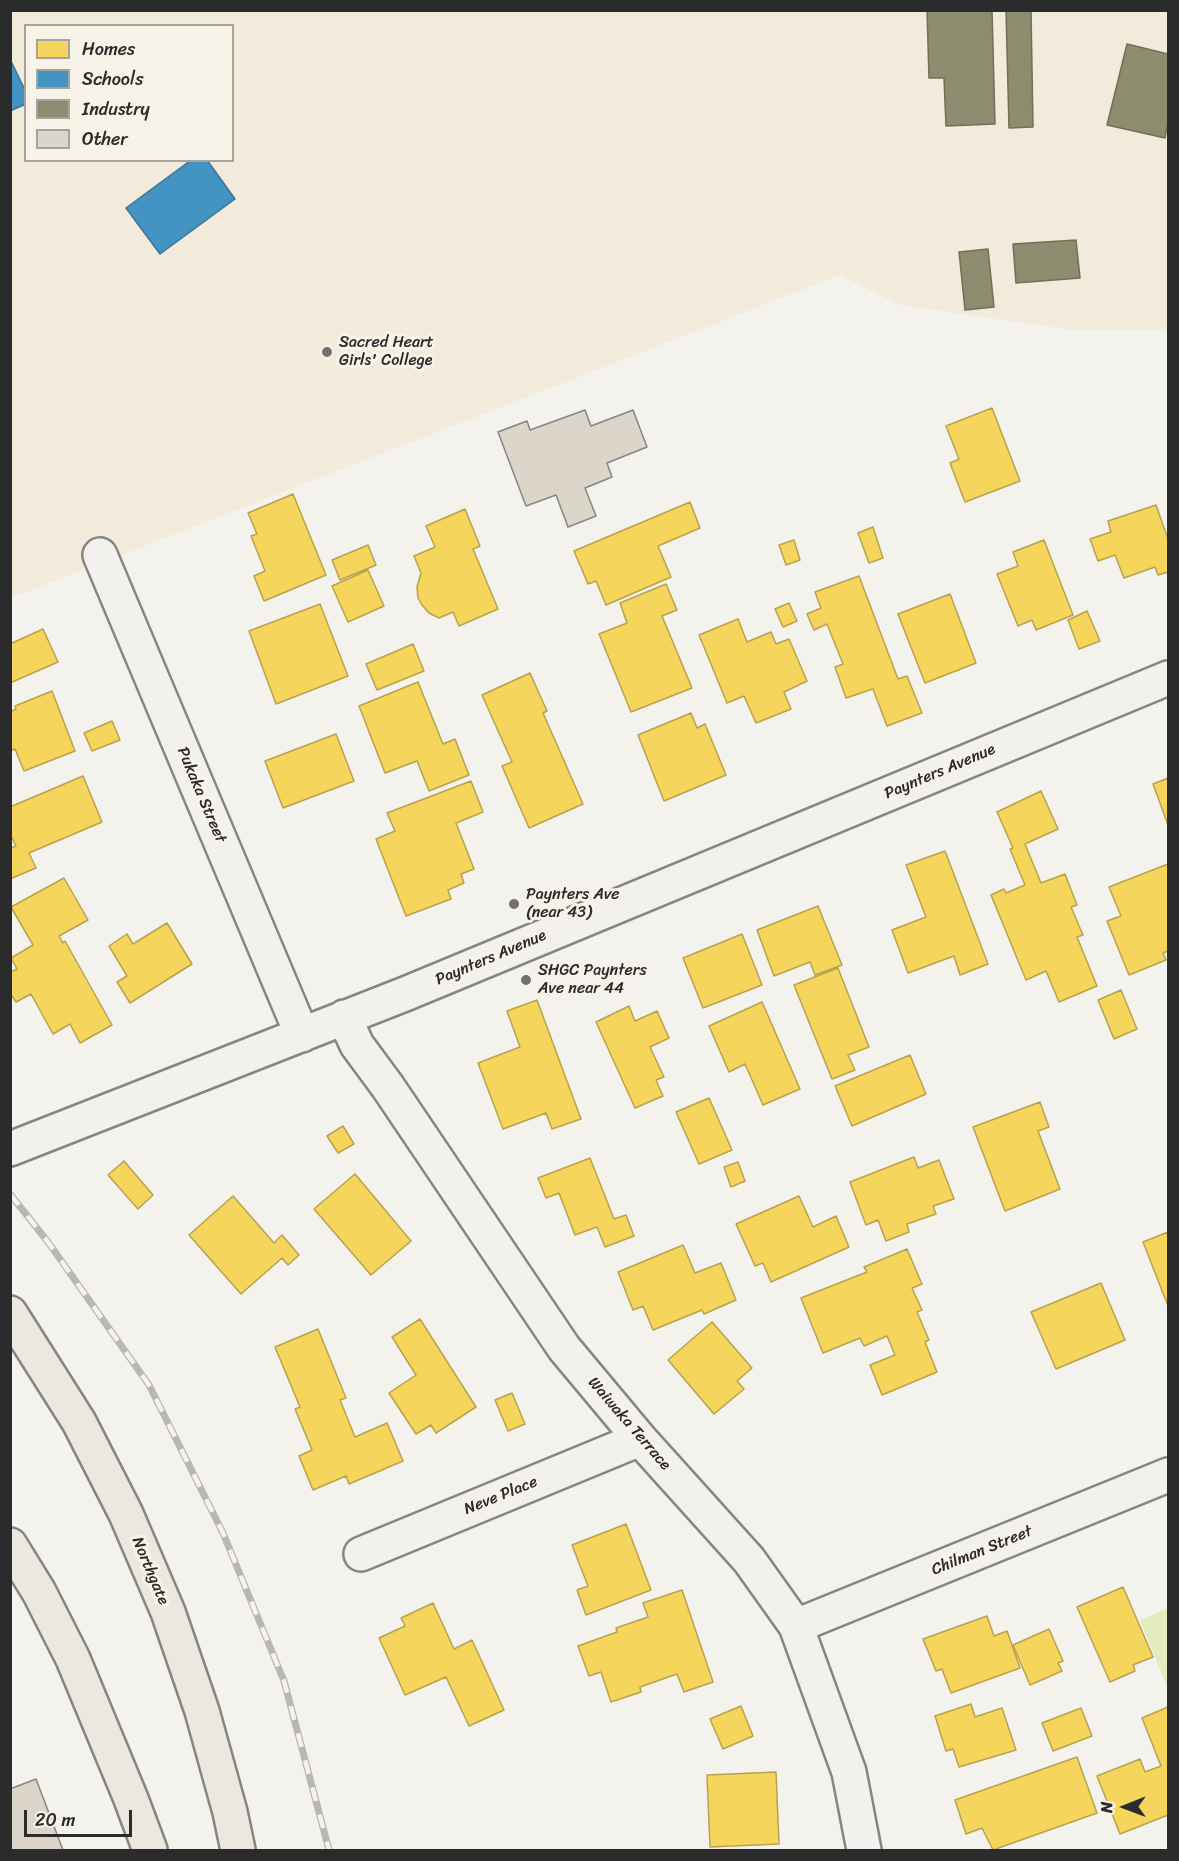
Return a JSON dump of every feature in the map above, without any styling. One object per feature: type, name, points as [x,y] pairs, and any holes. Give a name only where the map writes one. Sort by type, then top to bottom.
[{"type":"highway","name":"Northgate","points":[[10,1313],[79,1422],[126,1514],[168,1612],[202,1711],[230,1812],[238,1851]]},
{"type":"highway","points":[[10,1545],[39,1592],[73,1659],[131,1798],[150,1851]]},
{"type":"street","name":"Pukaka Street","points":[[100,555],[302,1035]]},
{"type":"street","name":"Paynters Avenue","points":[[20,1145],[405,994],[1168,678]]},
{"type":"street","name":"Waiwaka Terrace","points":[[344,1017],[357,1045],[564,1348],[640,1439],[749,1560],[796,1626],[849,1772],[864,1851]]},
{"type":"street","name":"Neve Place","points":[[361,1554],[640,1439]]},
{"type":"street","name":"Chilman Street","points":[[796,1626],[1168,1475]]},
{"type":"shaded area","name":"Sacred Heart Girls' College","points":[[11,11],[1168,11],[1168,329],[1065,329],[900,305],[840,275],[11,598]]},
{"type":"green space","points":[[1168,1608],[1168,1689],[1140,1620]]},
{"type":"building: Homes","points":[[992,408],[1020,481],[965,502],[950,463],[959,459],[946,426]]},
{"type":"building: Homes","points":[[293,494],[326,575],[264,601],[254,576],[265,571],[251,536],[257,534],[248,513]]},
{"type":"building: Homes","points":[[690,502],[700,528],[658,546],[671,577],[606,605],[596,581],[588,584],[574,551]]},
{"type":"building: Homes","points":[[1156,505],[1168,539],[1168,572],[1158,575],[1155,567],[1124,578],[1115,555],[1098,561],[1090,539],[1111,532],[1108,521]]},
{"type":"building: Homes","points":[[465,509],[480,546],[473,549],[498,609],[459,626],[453,612],[439,618],[429,613],[422,605],[418,598],[417,587],[421,573],[414,556],[435,547],[426,526]]},
{"type":"building: Homes","points":[[873,527],[883,558],[869,563],[858,533]]},
{"type":"building: Homes","points":[[794,540],[800,560],[786,565],[779,545]]},
{"type":"building: Homes","points":[[1044,540],[1073,615],[1036,630],[1032,620],[1018,626],[997,574],[1018,566],[1013,552]]},
{"type":"building: Homes","points":[[368,545],[376,565],[340,580],[332,560]]},
{"type":"building: Homes","points":[[368,570],[384,606],[348,622],[332,586]]},
{"type":"building: Homes","points":[[859,576],[898,679],[907,676],[922,713],[887,726],[873,689],[846,698],[835,667],[843,664],[827,624],[814,630],[807,614],[821,608],[815,592]]},
{"type":"building: Homes","points":[[666,584],[677,610],[662,616],[692,688],[631,712],[599,634],[627,623],[620,603]]},
{"type":"building: Homes","points":[[950,594],[976,663],[925,683],[898,614]]},
{"type":"building: Homes","points":[[789,603],[797,621],[783,627],[775,609]]},
{"type":"building: Homes","points":[[320,604],[348,676],[276,704],[249,631]]},
{"type":"building: Homes","points":[[1087,611],[1100,641],[1079,649],[1068,620]]},
{"type":"building: Homes","points":[[738,619],[747,642],[771,632],[776,644],[789,639],[807,681],[784,692],[791,709],[756,723],[744,696],[727,703],[699,635]]},
{"type":"building: Homes","points":[[43,629],[58,662],[10,683],[10,644]]},
{"type":"building: Homes","points":[[413,644],[424,671],[377,690],[366,664]]},
{"type":"building: Homes","points":[[530,673],[547,711],[543,713],[583,804],[529,828],[502,766],[512,762],[482,695]]},
{"type":"building: Homes","points":[[418,682],[443,744],[455,739],[469,775],[429,791],[417,761],[385,773],[359,706]]},
{"type":"building: Homes","points":[[52,691],[75,751],[24,771],[15,749],[10,751],[10,712],[16,709],[15,706]]},
{"type":"building: Homes","points":[[691,713],[697,728],[705,724],[726,775],[664,801],[638,735]]},
{"type":"building: Homes","points":[[112,721],[120,740],[92,751],[84,733]]},
{"type":"building: Homes","points":[[336,734],[354,781],[283,808],[265,761]]},
{"type":"building: Homes","points":[[83,776],[102,822],[29,853],[36,868],[10,879],[10,848],[16,846],[10,834],[10,807]]},
{"type":"building: Homes","points":[[1168,778],[1168,825],[1153,784]]},
{"type":"building: Homes","points":[[471,781],[483,812],[456,823],[474,869],[461,874],[464,883],[448,890],[451,899],[406,916],[376,839],[395,831],[387,813]]},
{"type":"building: Homes","points":[[1041,791],[1058,829],[1025,844],[1041,883],[1065,874],[1077,905],[1071,907],[1083,935],[1077,937],[1097,986],[1059,1002],[1046,971],[1026,980],[991,895],[1004,889],[1006,893],[1025,885],[1010,849],[1013,848],[997,812]]},
{"type":"building: Homes","points":[[945,851],[988,964],[960,975],[954,956],[908,973],[892,930],[926,917],[906,865]]},
{"type":"building: Homes","points":[[1168,864],[1168,951],[1163,953],[1166,960],[1129,975],[1107,921],[1121,916],[1109,887]]},
{"type":"building: Homes","points":[[64,878],[88,920],[59,936],[63,943],[65,941],[112,1025],[80,1043],[70,1024],[53,1034],[31,994],[16,1002],[10,993],[10,972],[17,969],[11,958],[33,945],[11,907]]},
{"type":"building: Homes","points":[[818,906],[842,965],[815,975],[810,962],[774,976],[757,930]]},
{"type":"building: Homes","points":[[167,923],[192,964],[130,1003],[117,982],[127,976],[109,946],[127,934],[133,944]]},
{"type":"building: Homes","points":[[742,934],[762,985],[703,1008],[683,958]]},
{"type":"building: Homes","points":[[838,968],[869,1047],[848,1055],[855,1070],[832,1079],[794,985]]},
{"type":"building: Homes","points":[[1121,990],[1137,1029],[1114,1039],[1098,1000]]},
{"type":"building: Homes","points":[[537,1000],[581,1119],[552,1129],[546,1113],[503,1129],[478,1063],[520,1047],[507,1011]]},
{"type":"building: Homes","points":[[762,1002],[800,1089],[763,1105],[745,1064],[729,1072],[709,1026]]},
{"type":"building: Homes","points":[[629,1006],[635,1021],[657,1011],[669,1038],[650,1047],[664,1077],[656,1080],[663,1096],[635,1108],[596,1022]]},
{"type":"building: Homes","points":[[910,1055],[926,1094],[852,1126],[835,1086]]},
{"type":"building: Homes","points":[[709,1098],[732,1150],[699,1164],[676,1112]]},
{"type":"building: Homes","points":[[1040,1102],[1049,1127],[1038,1131],[1060,1189],[1005,1211],[973,1127]]},
{"type":"building: Homes","points":[[343,1126],[354,1144],[338,1153],[327,1136]]},
{"type":"building: Homes","points":[[914,1157],[918,1168],[939,1160],[954,1199],[933,1206],[936,1214],[907,1224],[909,1232],[886,1241],[878,1220],[866,1225],[850,1182]]},
{"type":"building: Homes","points":[[590,1158],[614,1219],[626,1215],[634,1236],[605,1247],[597,1227],[575,1235],[559,1193],[546,1198],[538,1178]]},
{"type":"building: Homes","points":[[124,1161],[153,1195],[138,1209],[108,1175]]},
{"type":"building: Homes","points":[[738,1162],[745,1181],[731,1187],[724,1167]]},
{"type":"building: Homes","points":[[355,1174],[411,1241],[371,1275],[314,1209]]},
{"type":"building: Homes","points":[[233,1196],[274,1243],[282,1235],[299,1255],[288,1265],[282,1258],[241,1294],[189,1235]]},
{"type":"building: Homes","points":[[799,1196],[813,1227],[836,1216],[849,1247],[771,1282],[763,1263],[755,1266],[736,1224]]},
{"type":"building: Homes","points":[[1168,1232],[1168,1306],[1143,1242]]},
{"type":"building: Homes","points":[[683,1245],[695,1273],[721,1263],[736,1300],[704,1314],[702,1310],[653,1330],[643,1306],[633,1310],[618,1272]]},
{"type":"building: Homes","points":[[907,1249],[922,1284],[912,1288],[922,1310],[917,1312],[929,1340],[925,1342],[937,1372],[882,1395],[870,1365],[895,1355],[887,1336],[864,1346],[860,1338],[823,1353],[801,1298],[867,1272],[864,1267]]},
{"type":"building: Homes","points":[[1101,1283],[1125,1340],[1056,1369],[1031,1312]]},
{"type":"building: Homes","points":[[420,1319],[476,1407],[436,1433],[431,1425],[416,1434],[389,1393],[416,1375],[392,1337]]},
{"type":"building: Homes","points":[[712,1322],[752,1368],[737,1381],[744,1389],[714,1414],[668,1360]]},
{"type":"building: Homes","points":[[318,1329],[346,1398],[340,1400],[355,1437],[387,1423],[403,1461],[349,1484],[346,1476],[313,1490],[299,1456],[312,1450],[295,1409],[300,1407],[275,1347]]},
{"type":"building: Homes","points":[[512,1393],[525,1424],[508,1431],[495,1400]]},
{"type":"building: Homes","points":[[626,1524],[651,1590],[586,1615],[577,1590],[588,1586],[572,1545]]},
{"type":"building: Homes","points":[[1123,1587],[1153,1657],[1133,1665],[1135,1671],[1110,1682],[1077,1607]]},
{"type":"building: Homes","points":[[682,1590],[713,1682],[684,1692],[677,1674],[640,1687],[641,1692],[611,1702],[601,1672],[589,1676],[578,1646],[617,1632],[616,1628],[648,1617],[643,1603]]},
{"type":"building: Homes","points":[[433,1603],[454,1649],[472,1640],[504,1710],[469,1726],[446,1677],[405,1695],[379,1638],[405,1626],[401,1618]]},
{"type":"building: Homes","points":[[987,1616],[994,1636],[1007,1631],[1020,1668],[951,1693],[942,1669],[936,1671],[923,1639]]},
{"type":"building: Homes","points":[[1049,1629],[1063,1661],[1058,1663],[1062,1671],[1030,1685],[1013,1645]]},
{"type":"building: Homes","points":[[971,1704],[975,1717],[1002,1708],[1016,1750],[959,1767],[953,1749],[946,1751],[935,1716]]},
{"type":"building: Homes","points":[[741,1706],[753,1736],[723,1749],[710,1719]]},
{"type":"building: Homes","points":[[1168,1707],[1168,1815],[1120,1834],[1097,1776],[1140,1759],[1145,1772],[1161,1766],[1142,1718]]},
{"type":"building: Homes","points":[[1081,1708],[1092,1736],[1053,1751],[1042,1723]]},
{"type":"building: Homes","points":[[1077,1757],[1097,1813],[993,1850],[982,1828],[966,1834],[955,1800]]},
{"type":"building: Homes","points":[[776,1772],[779,1844],[710,1847],[707,1775]]},
{"type":"building: Schools","points":[[10,59],[24,88],[24,105],[10,111]]},
{"type":"building: Schools","points":[[188,162],[208,162],[235,199],[160,254],[126,208]]},
{"type":"building: Industry","points":[[927,10],[992,10],[995,124],[946,126],[944,78],[929,78]]},
{"type":"building: Industry","points":[[1006,10],[1031,10],[1033,127],[1009,128]]},
{"type":"building: Industry","points":[[1127,44],[1168,54],[1168,123],[1165,138],[1107,125]]},
{"type":"building: Industry","points":[[1076,240],[1080,278],[1016,283],[1013,244]]},
{"type":"building: Industry","points":[[988,249],[994,307],[965,310],[959,252]]},
{"type":"building: Other","points":[[585,410],[591,426],[633,410],[647,447],[607,463],[612,477],[585,488],[596,516],[568,527],[556,495],[526,506],[498,432],[527,421],[530,430]]},
{"type":"building: Other","points":[[36,1779],[63,1850],[10,1850],[10,1789]]},
{"type":"railway","points":[[10,1194],[48,1242],[149,1385],[223,1533],[284,1681],[329,1850]]},
{"type":"place","name":"Sacred Heart Girls' College","points":[[327,352]]},
{"type":"place","name":"Paynters Ave (near 43)","points":[[514,904]]},
{"type":"place","name":"SHGC Paynters Ave near 44","points":[[526,980]]}]
